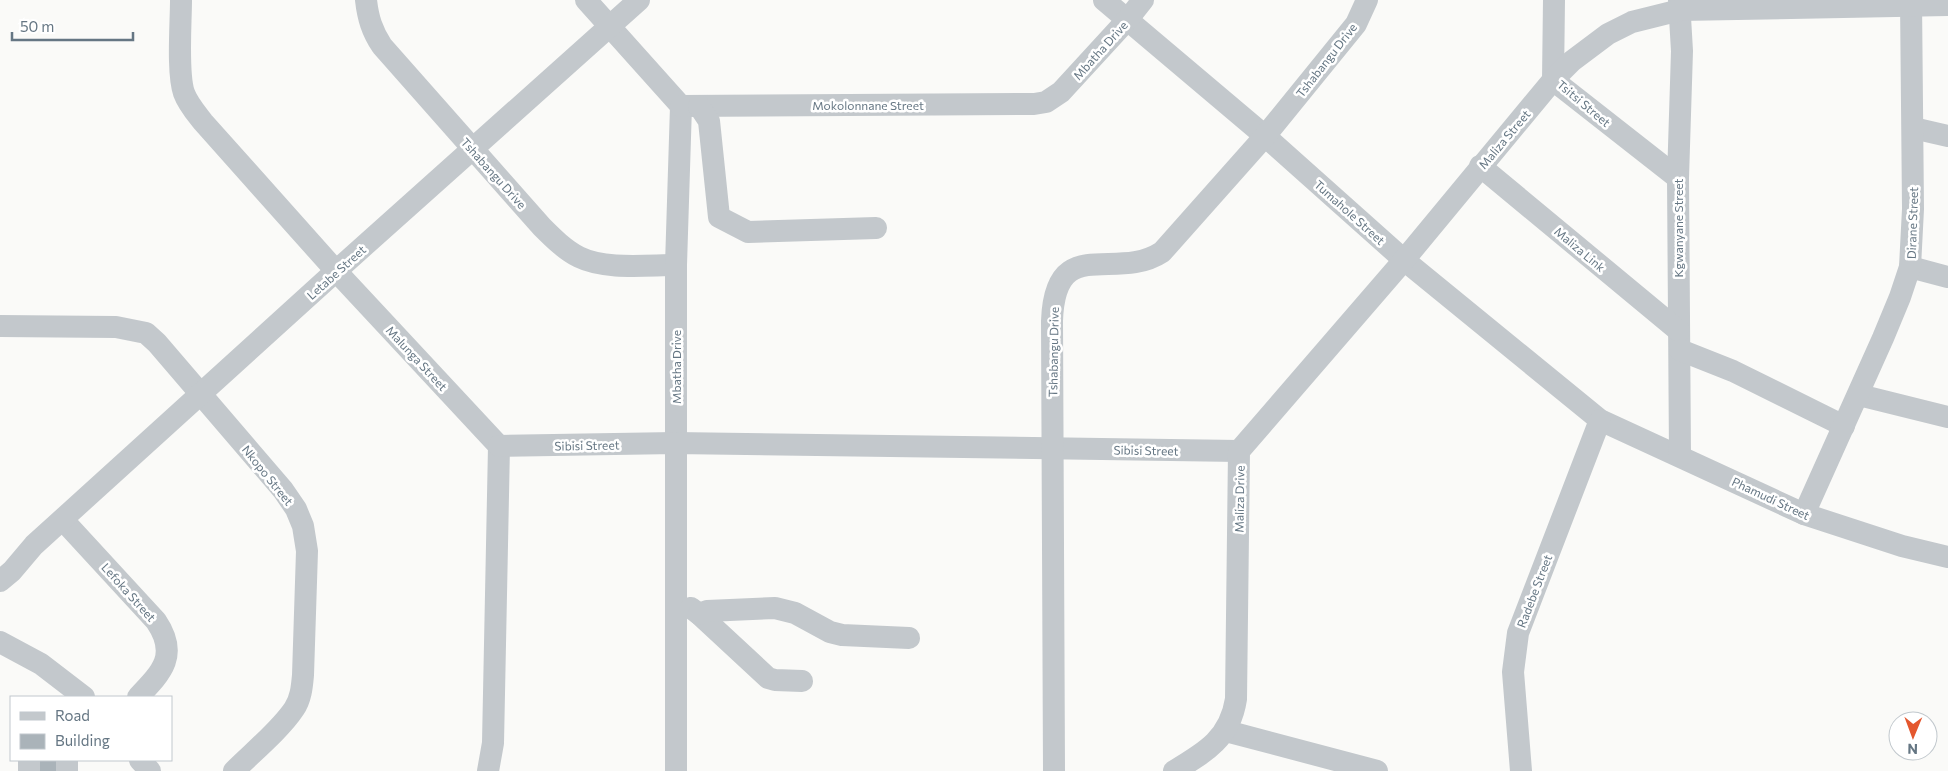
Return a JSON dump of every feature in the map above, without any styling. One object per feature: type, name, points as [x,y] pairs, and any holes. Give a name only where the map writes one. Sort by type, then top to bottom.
[{"type":"street","name":"Malunga Street","points":[[181,0],[181,73],[184,92],[191,107],[336,271],[499,446]]},
{"type":"street","name":"Tshabangu Drive","points":[[366,0],[368,17],[373,33],[382,46],[542,227],[560,244],[579,257],[598,262],[619,265],[676,265]]},
{"type":"street","points":[[586,0],[609,27],[690,106],[709,121],[719,217],[748,232],[876,228]]},
{"type":"street","name":"Letabe Street","points":[[0,581],[12,571],[34,545],[200,394],[640,0]]},
{"type":"street","name":"Tumahole Street","points":[[1104,0],[1265,136],[1404,260],[1600,420]]},
{"type":"street","name":"Mbatha Drive","points":[[1054,98],[1068,86],[1143,0]]},
{"type":"street","name":"Tshabangu Drive","points":[[1054,771],[1052,309],[1058,284],[1065,275],[1079,266],[1134,263],[1150,259],[1162,252],[1265,136],[1356,24],[1367,0]]},
{"type":"street","points":[[1554,0],[1554,80]]},
{"type":"street","name":"Tsitsi Street","points":[[1678,178],[1554,80],[1572,61],[1608,34],[1632,22],[1679,5],[1911,3],[1948,6]]},
{"type":"street","name":"Dirane Street","points":[[1804,514],[1900,298],[1910,267],[1914,208],[1911,3]]},
{"type":"street","name":"Kgwanyane Street","points":[[1679,5],[1682,69],[1678,178],[1680,456]]},
{"type":"street","name":"Maliza Street","points":[[1404,260],[1480,166],[1554,80]]},
{"type":"street","name":"Mokolonnane Street","points":[[690,106],[1034,104],[1054,98]]},
{"type":"street","name":"Mbatha Drive","points":[[676,771],[676,265],[690,106]]},
{"type":"street","points":[[1913,128],[1948,136]]},
{"type":"street","name":"Maliza Link","points":[[1480,166],[1680,341],[1733,371],[1844,426]]},
{"type":"street","name":"Maliza Drive","points":[[1174,771],[1196,758],[1226,731],[1234,717],[1236,699],[1239,452],[1404,260]]},
{"type":"street","points":[[1910,267],[1948,277]]},
{"type":"street","name":"Nkopo Street","points":[[0,326],[116,327],[146,333],[158,343],[283,490],[296,509],[303,526],[307,551],[301,692],[295,708],[234,771]]},
{"type":"street","points":[[1858,395],[1948,417]]},
{"type":"street","name":"Phamudi Street","points":[[1600,420],[1804,514],[1902,546],[1948,557]]},
{"type":"street","name":"Radebe Street","points":[[1521,771],[1513,672],[1518,632],[1600,420]]},
{"type":"street","name":"Sibisi Street","points":[[499,446],[675,444],[1239,452]]},
{"type":"street","points":[[488,771],[493,743],[499,446]]},
{"type":"street","name":"Lefoka Street","points":[[63,520],[164,632],[168,646],[167,659],[158,676],[139,696]]},
{"type":"street","name":"Letabe Street","points":[[0,558],[34,545]]},
{"type":"street","points":[[676,605],[692,609],[700,614],[768,678],[802,681]]},
{"type":"street","points":[[700,614],[708,611],[775,608],[795,614],[830,632],[842,635],[909,638]]},
{"type":"street","points":[[0,642],[41,664],[81,696]]},
{"type":"street","points":[[1226,731],[1377,771]]},
{"type":"street","points":[[141,761],[150,771]]},
{"type":"building","points":[[38,761],[57,761],[57,771],[38,771]]}]
